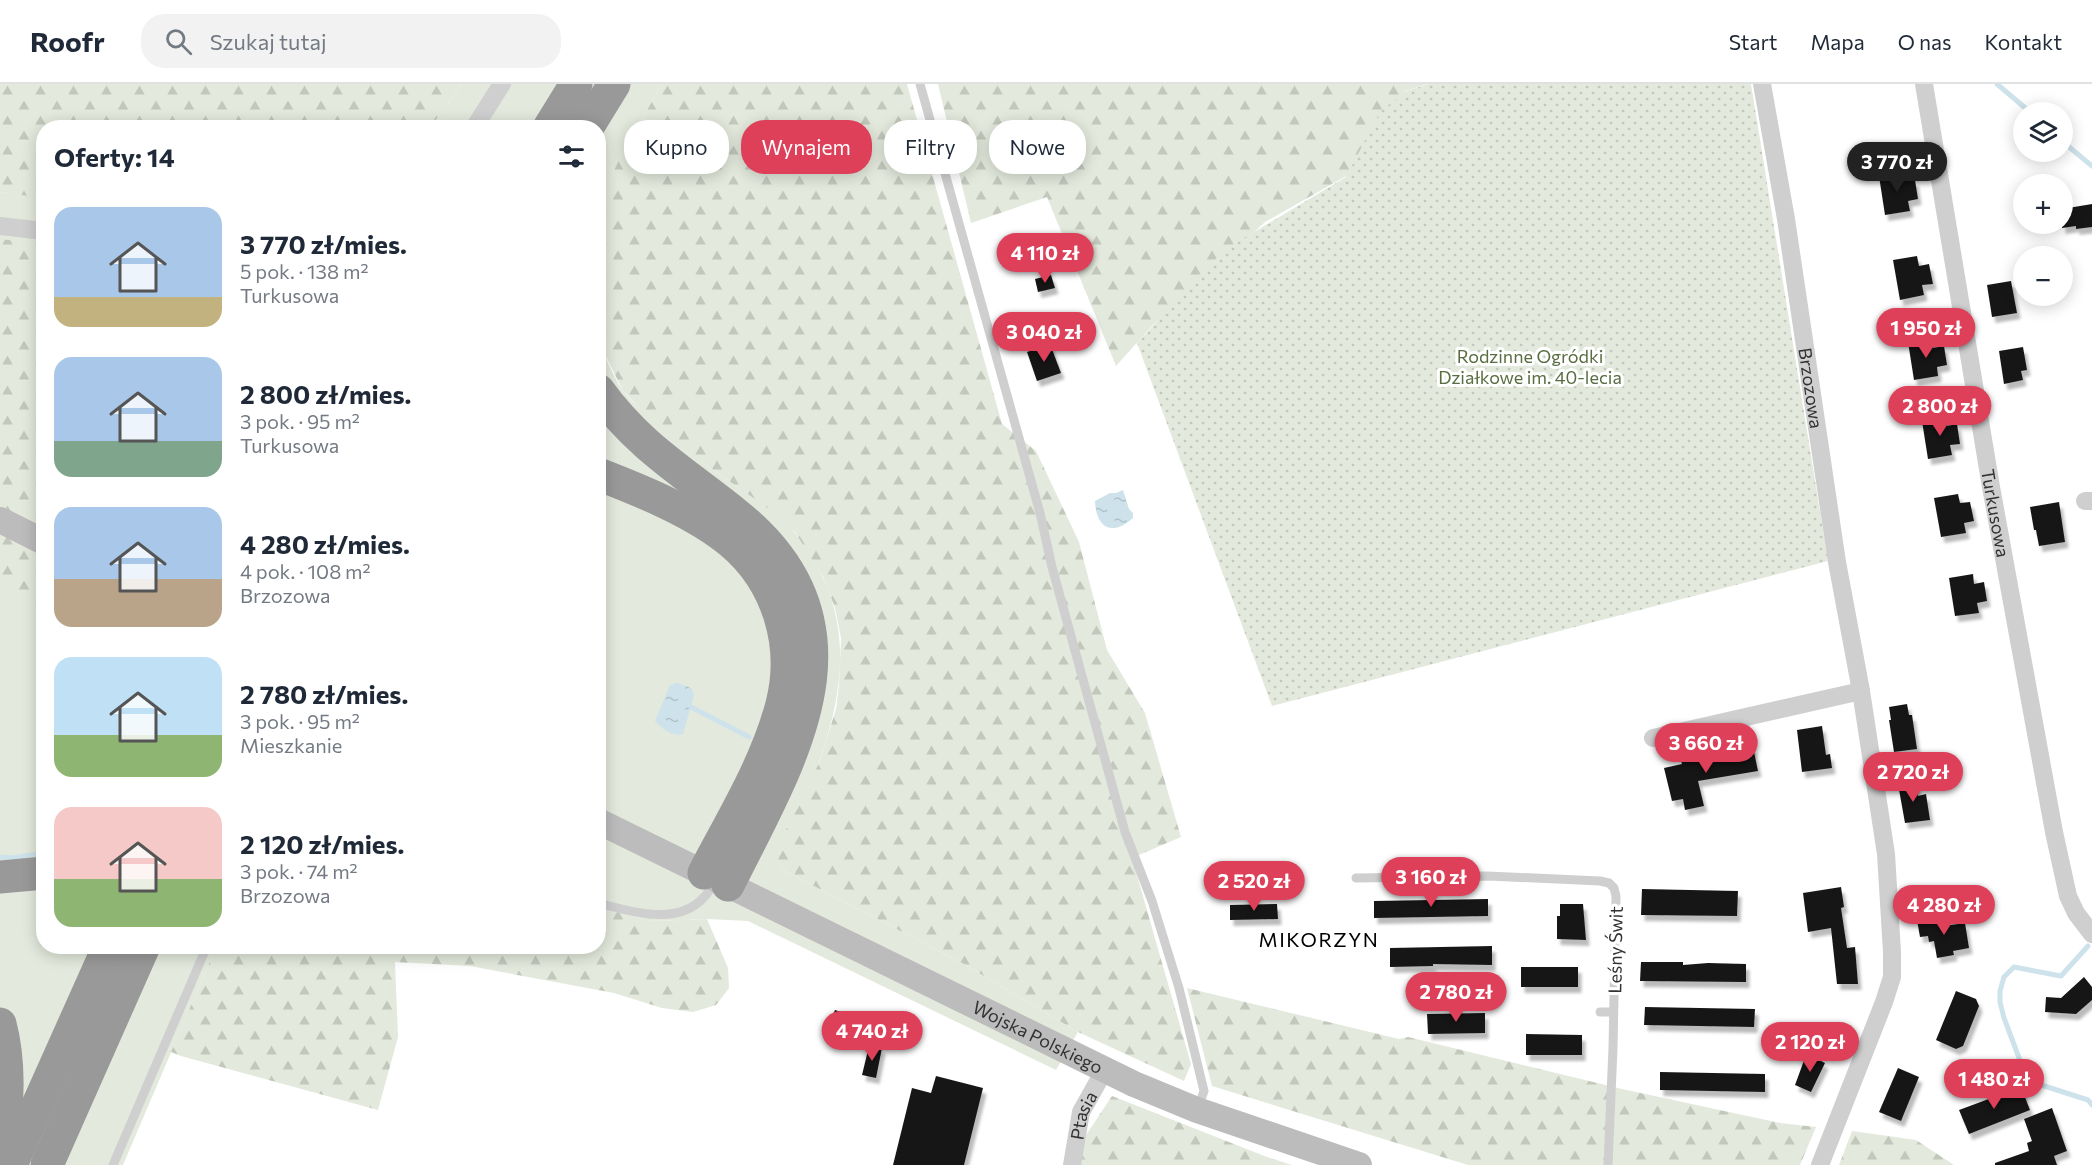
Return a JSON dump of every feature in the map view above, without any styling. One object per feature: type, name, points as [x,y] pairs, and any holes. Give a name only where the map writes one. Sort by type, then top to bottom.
[{"type":"highway","points":[[554,120],[576,84]]},
{"type":"highway","points":[[592,120],[614,84]]},
{"type":"highway","points":[[598,120],[614,84]]},
{"type":"highway","points":[[606,401],[646,445],[736,513],[762,536],[790,575],[807,617],[812,639],[813,661],[810,695],[805,715],[782,773],[716,879]]},
{"type":"highway","points":[[606,478],[671,506],[730,542],[751,562],[763,579],[783,624],[787,668],[780,712],[716,879]]},
{"type":"highway","points":[[0,876],[36,874]]},
{"type":"highway","points":[[11,1165],[105,954]]},
{"type":"highway","points":[[47,1165],[140,954]]},
{"type":"highway","points":[[0,1024],[7,1075],[4,1129],[0,1153]]},
{"type":"street","points":[[479,120],[502,84]]},
{"type":"street","name":"Brzozowa","points":[[1762,84],[1788,231],[1837,562],[1861,690],[1886,854],[1892,952],[1892,977],[1884,1002],[1820,1165]]},
{"type":"street","name":"Turkusowa","points":[[1924,84],[1991,487],[2054,832],[2068,896],[2076,913],[2092,934]]},
{"type":"street","points":[[0,226],[36,230]]},
{"type":"street","points":[[0,520],[36,538]]},
{"type":"street","points":[[1653,738],[1861,690]]},
{"type":"street","name":"Wojska Polskiego","points":[[606,824],[1104,1071],[1197,1110],[1359,1165]]},
{"type":"street","name":"Ptasia","points":[[1072,1165],[1081,1112],[1104,1071]]},
{"type":"lane","points":[[920,84],[1040,513],[1052,567],[1125,832],[1152,901],[1179,988],[1204,1091],[1197,1110]]},
{"type":"lane","name":"Leśny Świt","points":[[1356,878],[1488,876],[1600,881],[1609,883],[1614,888],[1621,935],[1613,1012],[1616,1049],[1608,1165]]},
{"type":"lane","points":[[606,905],[655,916],[679,912],[697,906],[708,895],[716,879]]},
{"type":"lane","points":[[113,1165],[204,954]]},
{"type":"lane","points":[[1600,1012],[1613,1012]]},
{"type":"green space","points":[[0,84],[461,84],[436,120],[36,120],[36,197],[0,192]]},
{"type":"green space","points":[[461,84],[662,84],[641,120],[624,120],[624,150],[606,188],[606,120],[435,120]]},
{"type":"green space","points":[[662,84],[907,84],[917,120],[884,120],[884,174],[932,174],[1002,424],[1036,451],[1079,542],[1107,650],[1145,713],[1181,837],[1132,858],[1191,1064],[1184,1081],[1078,1032],[962,963],[785,871],[779,863],[777,848],[819,763],[836,709],[841,638],[835,608],[823,577],[795,532],[775,513],[690,454],[658,427],[623,391],[606,356],[606,187],[624,150],[624,174],[729,174],[729,120],[641,120]]},
{"type":"green space","points":[[938,84],[1428,84],[1405,91],[1371,162],[1265,222],[1153,325],[1116,366],[1047,197],[971,223],[959,174],[977,174],[977,120],[947,120]]},
{"type":"green space","name":"Rodzinne Ogródki Działkowe im. 40-lecia","points":[[1429,84],[1751,84],[1828,561],[1272,706],[1137,343],[1224,250],[1346,177],[1380,112],[1406,91]]},
{"type":"green space","points":[[0,192],[36,196],[36,954],[213,954],[123,1165],[0,1165]]},
{"type":"green space","points":[[0,239],[36,243],[36,605],[0,582]]},
{"type":"green space","points":[[606,358],[623,391],[653,421],[689,452],[775,512],[786,523],[814,561],[831,599],[839,637],[839,675],[833,714],[823,751],[779,863],[785,871],[962,963],[1078,1032],[1056,1070],[748,921],[707,919],[651,921],[606,909]]},
{"type":"green space","points":[[606,909],[651,921],[707,919],[728,968],[729,988],[716,1005],[693,1012],[662,1008],[614,993],[470,966],[395,962],[398,1037],[378,1110],[171,1052],[213,954],[606,954]]},
{"type":"green space","points":[[1187,988],[1399,1039],[1408,1037],[1622,1089],[1780,1123],[1816,1127],[1800,1165],[1468,1165],[1212,1086]]},
{"type":"green space","points":[[1112,1096],[1292,1165],[1078,1165],[1082,1141]]},
{"type":"green space","points":[[1852,1131],[1916,1140],[1954,1165],[1839,1165]]},
{"type":"water","points":[[1123,490],[1133,518],[1118,527],[1106,527],[1098,518],[1095,501],[1110,493]]},
{"type":"water","points":[[677,683],[690,688],[694,695],[683,734],[679,735],[668,732],[655,721],[670,685]]},
{"type":"building","points":[[1903,171],[1905,181],[1915,180],[1918,199],[1908,201],[1910,211],[1885,215],[1879,176]]},
{"type":"building","points":[[2092,204],[2092,227],[2076,229],[2076,226],[2073,226],[2073,207]]},
{"type":"building","points":[[1917,256],[1919,266],[1929,264],[1933,284],[1922,285],[1924,295],[1900,300],[1893,260]]},
{"type":"building","points":[[1051,275],[1055,288],[1038,292],[1035,279]]},
{"type":"building","points":[[2011,281],[2013,306],[2016,306],[2017,313],[1992,317],[1987,285]]},
{"type":"building","points":[[1932,338],[1933,348],[1944,346],[1947,365],[1937,367],[1938,376],[1914,380],[1908,342]]},
{"type":"building","points":[[1050,344],[1061,373],[1037,381],[1027,352]]},
{"type":"building","points":[[2023,347],[2027,370],[2021,371],[2023,380],[2004,384],[1999,351]]},
{"type":"building","points":[[1946,417],[1947,426],[1957,424],[1960,444],[1950,445],[1952,455],[1928,459],[1922,421]]},
{"type":"building","points":[[1958,494],[1960,503],[1970,502],[1974,521],[1964,523],[1966,533],[1941,537],[1934,498]]},
{"type":"building","points":[[2059,502],[2065,542],[2039,546],[2030,507]]},
{"type":"building","points":[[1973,574],[1974,584],[1984,582],[1987,601],[1977,603],[1979,613],[1955,616],[1949,578]]},
{"type":"building","points":[[1907,704],[1909,715],[1912,715],[1917,749],[1894,752],[1889,707]]},
{"type":"building","points":[[1822,726],[1826,755],[1830,754],[1832,768],[1802,772],[1797,730]]},
{"type":"building","points":[[1753,747],[1758,771],[1698,781],[1704,806],[1685,810],[1683,799],[1672,801],[1664,768],[1682,764],[1681,761]]},
{"type":"building","points":[[1916,781],[1918,796],[1926,794],[1930,820],[1905,823],[1898,784]]},
{"type":"building","points":[[1841,887],[1844,907],[1841,908],[1847,948],[1855,947],[1858,984],[1837,984],[1831,928],[1808,932],[1803,893]]},
{"type":"building","points":[[1642,889],[1738,891],[1737,916],[1641,915]]},
{"type":"building","points":[[1488,899],[1488,916],[1374,918],[1374,901]]},
{"type":"building","points":[[1277,904],[1278,919],[1230,920],[1230,905]]},
{"type":"building","points":[[1560,904],[1583,904],[1586,940],[1557,939],[1557,916],[1560,916]]},
{"type":"building","points":[[1942,916],[1944,926],[1965,923],[1969,948],[1953,951],[1954,955],[1937,958],[1934,941],[1929,942],[1928,936],[1920,937],[1917,920]]},
{"type":"building","points":[[1492,946],[1492,965],[1433,964],[1433,966],[1390,967],[1390,948]]},
{"type":"building","points":[[1641,962],[1683,962],[1683,965],[1746,964],[1746,982],[1640,981]]},
{"type":"building","points":[[1521,967],[1578,967],[1578,987],[1521,987]]},
{"type":"building","points":[[2084,977],[2092,987],[2092,1000],[2076,1014],[2045,1012],[2046,997],[2061,998]]},
{"type":"building","points":[[1956,991],[1976,999],[1979,1006],[1963,1046],[1956,1049],[1936,1040]]},
{"type":"building","points":[[1645,1007],[1755,1009],[1754,1027],[1644,1025]]},
{"type":"building","points":[[835,1010],[862,1019],[853,1042],[826,1032]]},
{"type":"building","points":[[1485,1013],[1485,1033],[1428,1034],[1427,1014]]},
{"type":"building","points":[[1526,1034],[1582,1035],[1582,1055],[1526,1055]]},
{"type":"building","points":[[869,1046],[882,1048],[876,1078],[862,1075]]},
{"type":"building","points":[[1806,1055],[1815,1055],[1825,1063],[1811,1092],[1795,1085]]},
{"type":"building","points":[[1898,1068],[1919,1077],[1901,1121],[1879,1112]]},
{"type":"building","points":[[1660,1072],[1765,1074],[1765,1092],[1660,1090]]},
{"type":"building","points":[[936,1076],[983,1088],[964,1165],[893,1165],[912,1088],[931,1093]]},
{"type":"building","points":[[2021,1087],[2030,1110],[1969,1134],[1959,1110]]},
{"type":"building","points":[[2052,1108],[2067,1151],[2054,1156],[2057,1165],[1995,1165],[1995,1163],[2029,1151],[2027,1143],[2032,1141],[2024,1119]]},
{"type":"waterway","points":[[1997,84],[2018,102]]},
{"type":"waterway","points":[[2073,150],[2092,166]]},
{"type":"waterway","points":[[691,707],[749,737]]},
{"type":"waterway","points":[[0,857],[12,858],[36,854]]},
{"type":"waterway","points":[[2088,946],[2061,976],[2014,967],[2004,977],[2000,1002],[2024,1071],[2035,1083],[2088,1100],[2092,1105]]},
{"type":"district","name":"MIKORZYN","points":[[1319,939]]}]
